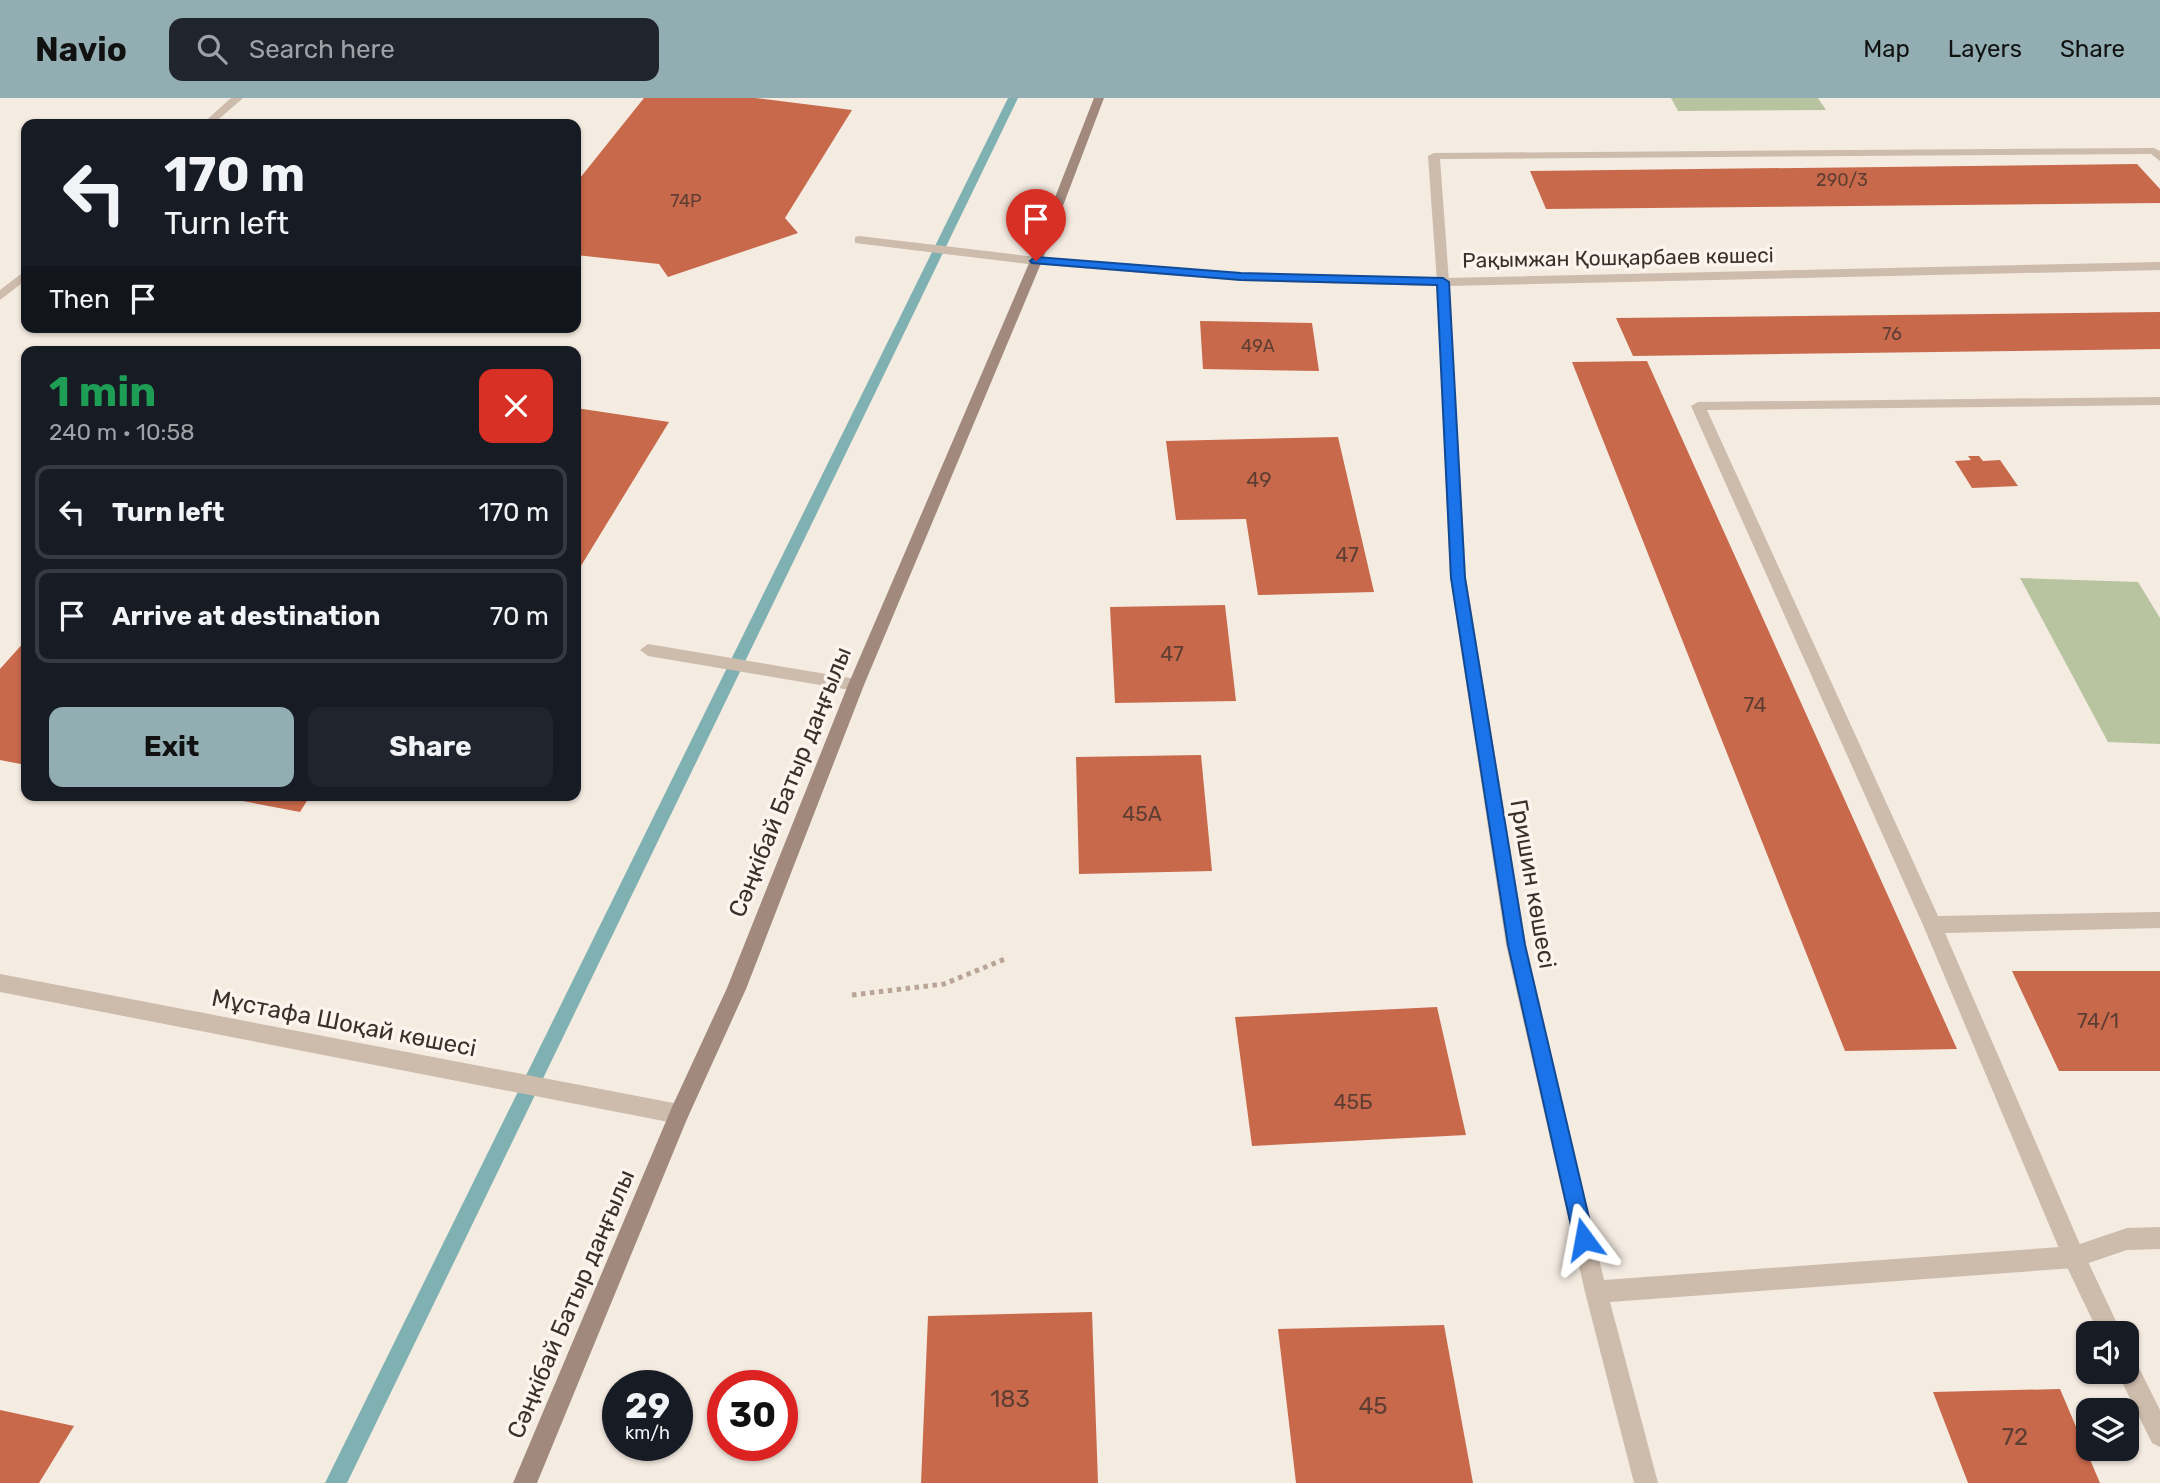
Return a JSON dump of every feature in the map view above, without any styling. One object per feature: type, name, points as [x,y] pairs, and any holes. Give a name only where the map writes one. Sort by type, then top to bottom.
[{"type":"main road","name":"Сәңкібай Батыр даңғылы","points":[[525,1483],[679,1114],[736,989],[856,685],[1036,261],[1099,98]]},
{"type":"street","points":[[213,119],[238,98]]},
{"type":"street","name":"Гришин көшесі","points":[[1646,1483],[1596,1292],[1516,945],[1458,578],[1434,156],[2158,154]]},
{"type":"street","name":"Рақымжан Қошқарбаев көшесі","points":[[859,240],[970,251],[1036,261],[1241,277],[1443,282],[2160,266]]},
{"type":"street","points":[[0,296],[21,278]]},
{"type":"street","points":[[2104,1321],[1932,925],[1698,406],[2160,401]]},
{"type":"street","points":[[648,650],[856,685]]},
{"type":"street","points":[[1932,925],[2160,920]]},
{"type":"street","name":"Мұстафа Шоқай көшесі","points":[[0,983],[679,1114]]},
{"type":"street","points":[[1596,1292],[2074,1257],[2127,1239],[2160,1238]]},
{"type":"street","points":[[2135,1384],[2160,1435]]},
{"type":"path","points":[[852,995],[944,984],[1005,959]]},
{"type":"green space","points":[[1671,98],[1818,98],[1826,110],[1678,111]]},
{"type":"green space","points":[[2020,578],[2138,582],[2160,618],[2160,744],[2108,742]]},
{"type":"building","points":[[644,98],[755,98],[852,110],[785,218],[798,233],[668,277],[659,264],[581,256],[581,177]]},
{"type":"building","points":[[2137,164],[2160,189],[2160,203],[1546,209],[1530,171]]},
{"type":"building","points":[[2160,312],[2160,349],[1633,356],[1616,318]]},
{"type":"building","points":[[1200,321],[1312,323],[1319,371],[1203,369]]},
{"type":"building","points":[[1647,361],[1957,1049],[1845,1051],[1572,362]]},
{"type":"building","points":[[581,409],[669,422],[581,566]]},
{"type":"building","points":[[1338,437],[1374,592],[1258,595],[1246,519],[1176,520],[1166,441]]},
{"type":"building","points":[[1968,456],[1979,456],[1983,461],[2000,460],[2018,486],[1972,488],[1955,461],[1971,460]]},
{"type":"building","points":[[1225,605],[1236,701],[1115,703],[1110,607]]},
{"type":"building","points":[[21,646],[21,764],[0,760],[0,669]]},
{"type":"building","points":[[1201,755],[1212,871],[1079,874],[1076,757]]},
{"type":"building","points":[[242,801],[307,801],[300,812]]},
{"type":"building","points":[[2012,971],[2160,971],[2160,1071],[2059,1071]]},
{"type":"building","points":[[1437,1007],[1466,1135],[1252,1146],[1235,1017]]},
{"type":"building","points":[[1092,1312],[1098,1483],[921,1483],[928,1316]]},
{"type":"building","points":[[1444,1325],[1473,1483],[1296,1483],[1278,1329]]},
{"type":"building","points":[[2060,1389],[2076,1427],[2076,1461],[2091,1461],[2100,1483],[1968,1483],[1933,1392]]},
{"type":"building","points":[[0,1410],[74,1426],[39,1483],[0,1483]]},
{"type":"waterway","points":[[336,1483],[1013,98]]},
{"type":"route","points":[[1036,261],[1241,277],[1443,282],[1458,578],[1516,945],[1584,1239]]}]
